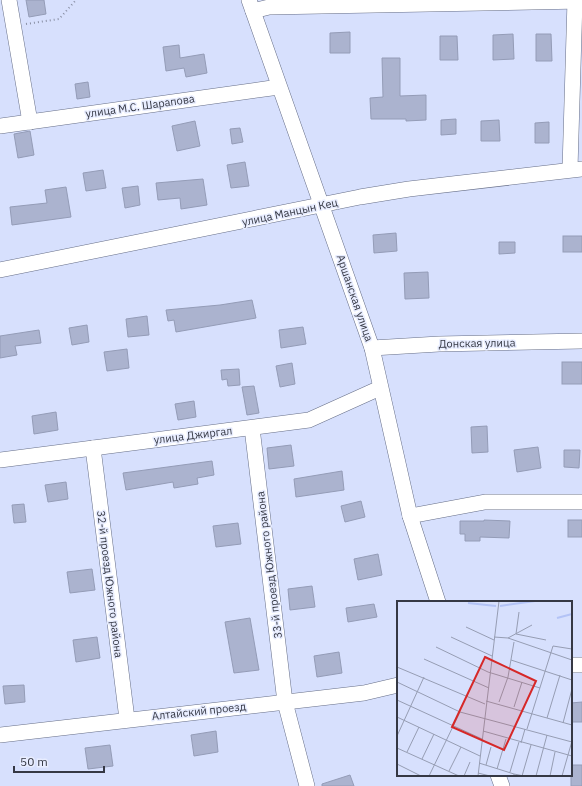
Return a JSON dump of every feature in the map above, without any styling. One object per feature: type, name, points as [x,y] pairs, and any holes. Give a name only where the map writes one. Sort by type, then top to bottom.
[{"type":"street","points":[[9,0],[30,122]]},
{"type":"street","points":[[251,5],[269,7],[577,0],[576,169]]},
{"type":"street","name":"Аршанская улица","points":[[251,5],[372,348],[410,516],[438,601]]},
{"type":"street","name":"улица М.С. Шарапова","points":[[0,126],[279,87]]},
{"type":"street","name":"улица Манцын Кец","points":[[0,270],[409,189],[576,169]]},
{"type":"street","name":"Донская улица","points":[[372,348],[431,344],[582,342]]},
{"type":"street","name":"улица Джиргал","points":[[0,460],[309,420],[380,388]]},
{"type":"street","name":"33-й проезд Южного района","points":[[252,428],[285,702],[307,786]]},
{"type":"street","name":"32-й проезд Южного района","points":[[93,448],[127,720]]},
{"type":"street","points":[[410,516],[485,502],[582,502]]},
{"type":"street","name":"Алтайский проезд","points":[[0,735],[364,693],[397,686]]},
{"type":"street","points":[[498,776],[502,786]]},
{"type":"path","points":[[11,17],[26,24],[59,19],[76,0]]},
{"type":"building","points":[[26,0],[44,0],[46,14],[29,17]]},
{"type":"building","points":[[350,32],[350,53],[330,53],[330,33]]},
{"type":"building","points":[[513,34],[514,59],[493,60],[493,35]]},
{"type":"building","points":[[536,34],[551,34],[552,61],[536,61]]},
{"type":"building","points":[[440,36],[457,36],[458,60],[440,60]]},
{"type":"building","points":[[179,45],[180,58],[204,54],[207,73],[186,77],[184,68],[166,71],[163,47]]},
{"type":"building","points":[[382,58],[400,58],[400,96],[426,95],[426,120],[406,121],[406,119],[371,119],[370,98],[383,97]]},
{"type":"building","points":[[88,82],[90,97],[77,99],[75,84]]},
{"type":"building","points":[[456,119],[456,134],[441,135],[441,120]]},
{"type":"building","points":[[499,120],[500,141],[481,141],[481,121]]},
{"type":"building","points":[[195,121],[200,146],[177,151],[172,126]]},
{"type":"building","points":[[549,122],[549,143],[535,143],[535,123]]},
{"type":"building","points":[[240,128],[243,142],[232,144],[230,129]]},
{"type":"building","points":[[30,131],[34,155],[18,158],[14,134]]},
{"type":"building","points":[[245,162],[249,186],[231,188],[227,165]]},
{"type":"building","points":[[103,170],[106,188],[86,191],[83,173]]},
{"type":"building","points":[[203,179],[207,205],[181,209],[180,198],[158,200],[156,183]]},
{"type":"building","points":[[138,186],[140,205],[125,208],[122,188]]},
{"type":"building","points":[[66,187],[71,217],[12,225],[10,207],[47,203],[45,190]]},
{"type":"building","points":[[396,233],[397,251],[374,253],[373,235]]},
{"type":"building","points":[[563,236],[582,236],[582,252],[563,252]]},
{"type":"building","points":[[499,242],[515,242],[515,253],[499,254]]},
{"type":"building","points":[[428,272],[429,298],[405,299],[404,273]]},
{"type":"building","points":[[252,300],[256,318],[176,332],[174,320],[168,321],[166,310],[220,305]]},
{"type":"building","points":[[147,316],[149,335],[128,337],[126,319]]},
{"type":"building","points":[[87,325],[89,342],[72,345],[69,328]]},
{"type":"building","points":[[303,327],[306,344],[281,348],[279,330]]},
{"type":"building","points":[[39,330],[41,343],[15,346],[17,355],[0,358],[0,336]]},
{"type":"building","points":[[127,349],[129,368],[107,371],[104,352]]},
{"type":"building","points":[[562,362],[582,362],[582,384],[562,384]]},
{"type":"building","points":[[292,363],[295,384],[280,387],[276,366]]},
{"type":"building","points":[[239,369],[240,385],[228,386],[227,379],[222,380],[221,370]]},
{"type":"building","points":[[254,386],[259,413],[247,415],[242,387]]},
{"type":"building","points":[[194,401],[196,417],[178,420],[175,404]]},
{"type":"building","points":[[56,412],[58,430],[34,434],[32,416]]},
{"type":"building","points":[[487,426],[488,452],[472,453],[471,427]]},
{"type":"building","points":[[291,445],[294,466],[269,469],[267,448]]},
{"type":"building","points":[[538,447],[541,468],[517,472],[514,450]]},
{"type":"building","points":[[564,450],[580,450],[579,468],[564,467]]},
{"type":"building","points":[[212,461],[214,475],[197,478],[198,484],[174,488],[173,482],[126,490],[123,473]]},
{"type":"building","points":[[342,471],[344,490],[296,497],[294,479]]},
{"type":"building","points":[[66,482],[68,499],[48,502],[45,485]]},
{"type":"building","points":[[361,501],[365,517],[345,522],[341,506]]},
{"type":"building","points":[[24,504],[26,522],[14,523],[12,505]]},
{"type":"building","points":[[568,520],[582,520],[582,537],[568,537]]},
{"type":"building","points":[[460,521],[510,521],[509,538],[480,537],[480,541],[465,541],[465,534],[460,534]]},
{"type":"building","points":[[238,523],[241,544],[216,547],[213,526]]},
{"type":"building","points":[[378,554],[382,575],[358,580],[354,559]]},
{"type":"building","points":[[92,569],[95,590],[70,593],[67,572]]},
{"type":"building","points":[[312,586],[315,607],[290,610],[288,589]]},
{"type":"building","points":[[374,604],[377,617],[348,622],[346,608]]},
{"type":"building","points":[[250,618],[259,670],[234,673],[225,622]]},
{"type":"building","points":[[97,637],[100,658],[76,662],[73,640]]},
{"type":"building","points":[[339,652],[342,673],[317,677],[314,656]]},
{"type":"building","points":[[24,685],[25,702],[5,704],[3,686]]},
{"type":"building","points":[[582,702],[582,722],[572,722],[572,703]]},
{"type":"building","points":[[216,731],[218,752],[194,756],[191,735]]},
{"type":"building","points":[[110,745],[113,766],[88,769],[85,748]]},
{"type":"building","points":[[572,765],[582,765],[582,786],[571,786]]},
{"type":"building","points":[[350,775],[354,786],[322,786],[322,784]]}]
